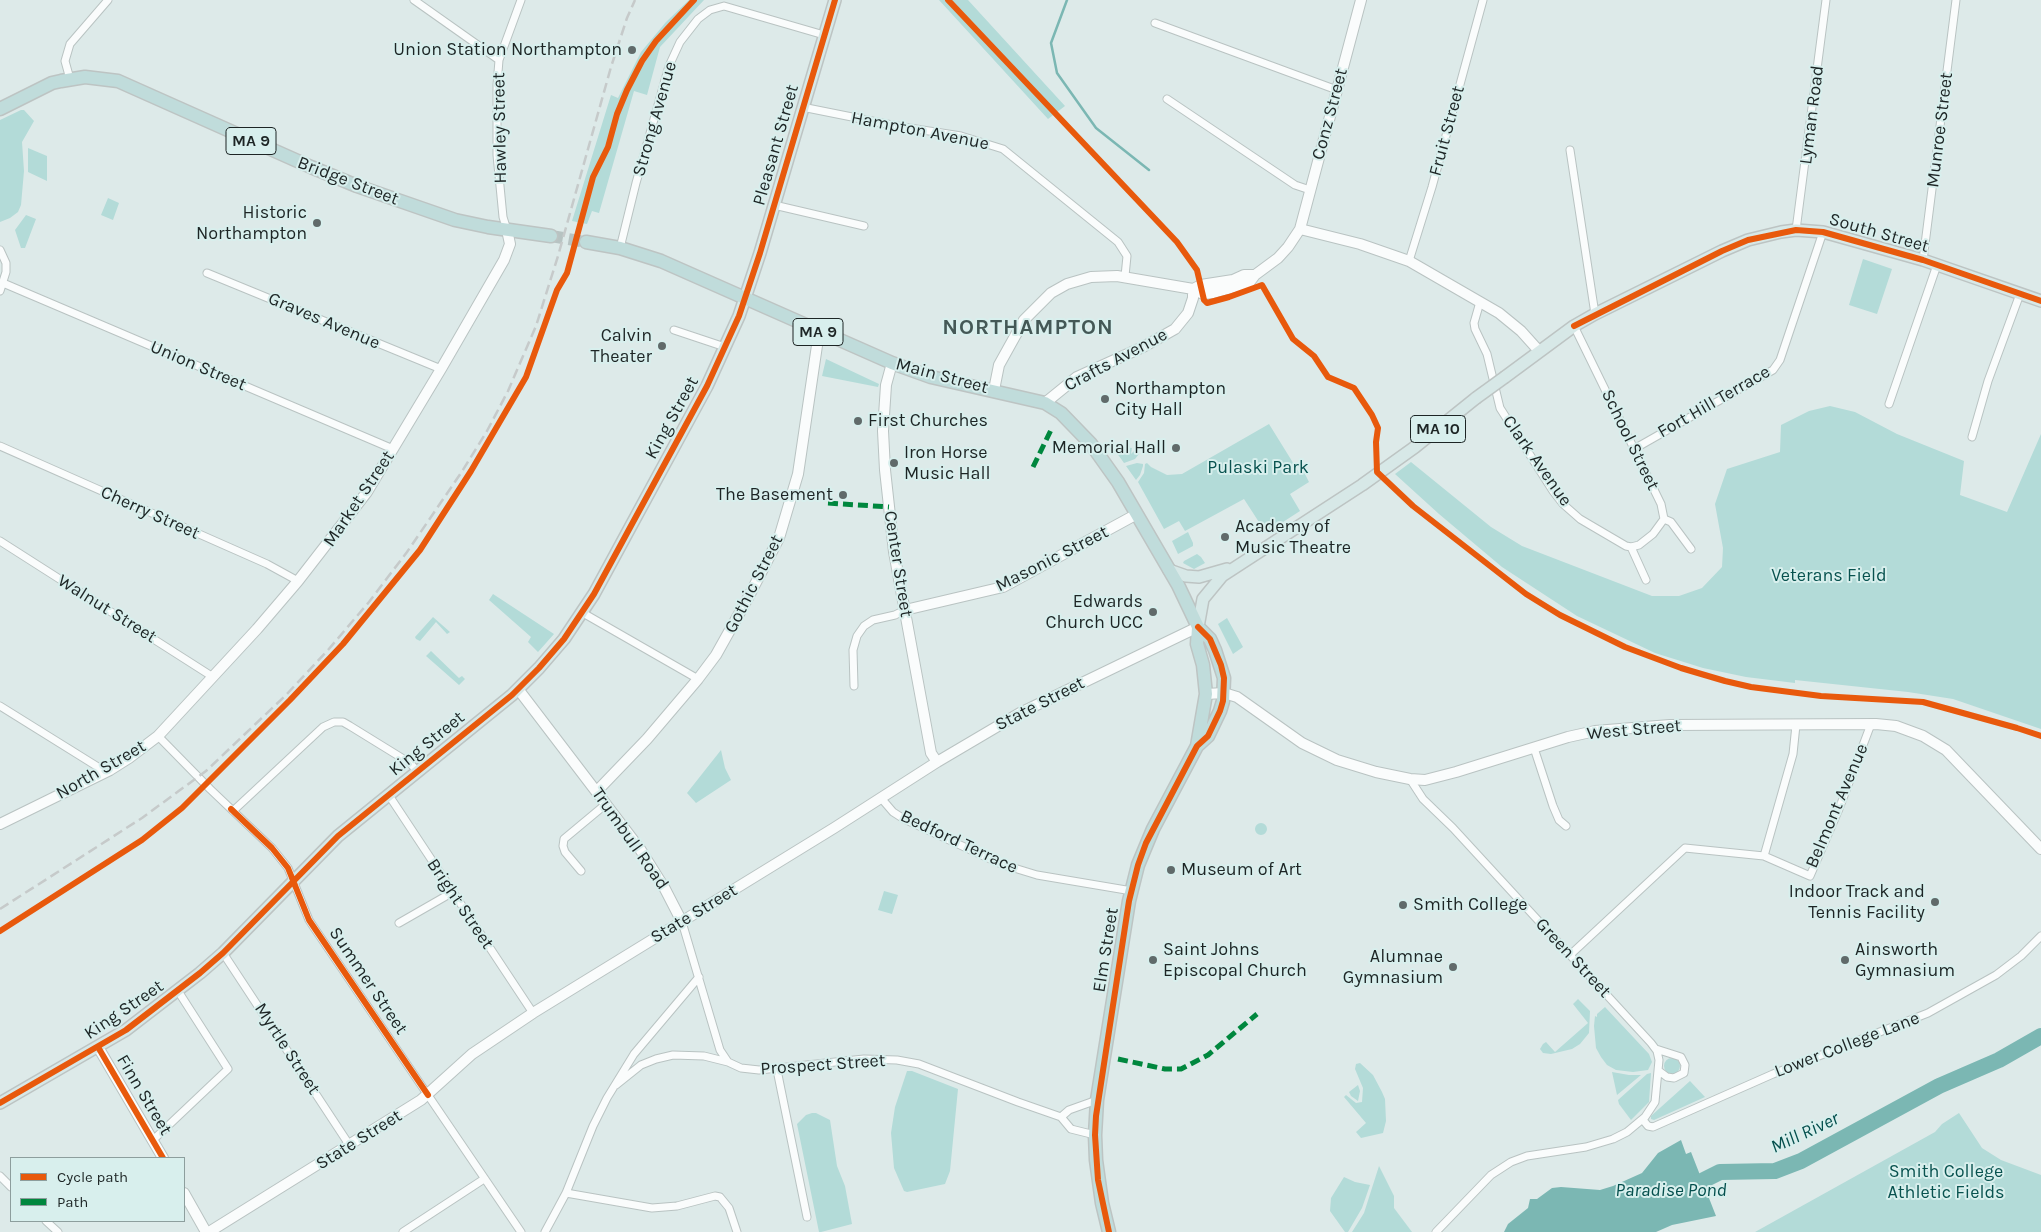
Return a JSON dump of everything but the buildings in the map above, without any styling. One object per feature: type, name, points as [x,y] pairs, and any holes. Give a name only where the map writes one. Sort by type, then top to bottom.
[{"type":"highway","name":"Bridge Street","points":[[0,109],[52,83],[70,79],[98,78],[125,83],[311,168],[357,186],[455,220],[506,230]]},
{"type":"highway","name":"MA 9","points":[[506,230],[551,236]]},
{"type":"highway","name":"Main Street","points":[[586,242],[620,248],[661,261],[892,363],[931,377],[1045,403],[1065,417],[1091,444],[1111,472],[1169,570],[1198,627],[1210,639],[1218,655],[1224,678],[1224,693]]},
{"type":"highway","name":"Main Street","points":[[1198,627],[1197,644],[1203,665],[1206,694]]},
{"type":"highway","name":"Elm Street","points":[[1197,746],[1208,736],[1216,720],[1224,693]]},
{"type":"highway","name":"Elm Street","points":[[1109,1232],[1098,1180],[1095,1135],[1097,1100],[1132,891],[1146,843],[1197,746],[1206,694]]},
{"type":"main road","name":"Pleasant Street","points":[[746,299],[835,0]]},
{"type":"main road","name":"South Street","points":[[1236,566],[1362,486],[1476,398],[1574,326],[1594,314],[1748,240],[1796,230],[1823,232],[1923,260],[2041,301]]},
{"type":"main road","name":"King Street","points":[[0,1103],[126,1030],[178,991],[223,952],[338,836],[518,689],[559,645],[583,613],[707,386],[746,299]]},
{"type":"main road","name":"MA 10","points":[[1169,570],[1186,576],[1199,577],[1236,566]]},
{"type":"main road","name":"MA 10","points":[[1198,627],[1201,604],[1205,594],[1222,576],[1236,566]]},
{"type":"street","points":[[70,79],[65,61],[70,44],[108,0]]},
{"type":"street","points":[[414,0],[499,60]]},
{"type":"street","name":"Hawley Street","points":[[506,230],[497,155],[499,60],[521,0]]},
{"type":"street","name":"Conz Street","points":[[1300,229],[1361,0]]},
{"type":"street","name":"Fruit Street","points":[[1410,261],[1483,0]]},
{"type":"street","name":"Lyman Road","points":[[1796,230],[1826,0]]},
{"type":"street","name":"Munroe Street","points":[[1923,260],[1956,0]]},
{"type":"street","name":"Strong Avenue","points":[[620,248],[636,183],[672,59],[680,42],[698,19],[717,7],[730,6],[824,35]]},
{"type":"street","points":[[1155,22],[1337,90]]},
{"type":"street","points":[[1167,99],[1295,185],[1310,190]]},
{"type":"street","name":"Hampton Avenue","points":[[802,107],[897,126],[961,136],[1003,148],[1118,242],[1127,256],[1125,276]]},
{"type":"street","points":[[1570,150],[1594,314]]},
{"type":"street","points":[[774,205],[864,226]]},
{"type":"street","points":[[994,390],[999,365],[1024,320],[1051,294],[1067,284],[1099,276],[1125,276],[1193,289],[1203,294],[1222,291],[1248,283],[1255,275],[1278,258],[1300,229],[1360,244],[1410,261],[1480,302],[1511,323],[1539,351]]},
{"type":"street","name":"Market Street","points":[[158,736],[298,581],[358,504],[441,369],[504,260],[510,244],[506,230]]},
{"type":"street","name":"Fort Hill Terrace","points":[[1634,449],[1773,370],[1780,360],[1823,232]]},
{"type":"street","points":[[0,250],[6,263],[0,291]]},
{"type":"street","points":[[1889,404],[1937,265]]},
{"type":"street","name":"Graves Avenue","points":[[207,273],[441,369]]},
{"type":"street","name":"Union Street","points":[[3,283],[393,449]]},
{"type":"street","name":"Crafts Avenue","points":[[1045,403],[1077,377],[1143,347],[1175,329],[1188,312],[1193,298],[1193,289]]},
{"type":"street","points":[[1972,437],[1988,381],[2020,294]]},
{"type":"street","name":"Clark Avenue","points":[[1480,302],[1474,323],[1475,329],[1487,354],[1500,408],[1553,490],[1569,510],[1603,533],[1626,546],[1632,547]]},
{"type":"street","name":"School Street","points":[[1574,326],[1661,504],[1664,519],[1671,522],[1691,549]]},
{"type":"street","points":[[674,330],[725,347]]},
{"type":"street","name":"Gothic Street","points":[[597,791],[647,739],[698,679],[724,642],[779,538],[798,474],[819,332]]},
{"type":"street","name":"Center Street","points":[[892,363],[886,385],[884,458],[894,552],[932,753],[937,762]]},
{"type":"street","name":"Cherry Street","points":[[0,446],[267,564],[298,581]]},
{"type":"street","name":"Masonic Street","points":[[905,610],[1003,587],[1137,514]]},
{"type":"street","points":[[1646,580],[1632,547],[1646,540],[1659,528],[1664,519]]},
{"type":"street","name":"Walnut Street","points":[[0,541],[213,677]]},
{"type":"street","points":[[854,686],[853,650],[857,636],[864,626],[873,620],[905,610]]},
{"type":"street","points":[[583,613],[698,679]]},
{"type":"street","name":"State Street","points":[[208,1232],[350,1146],[428,1095],[479,1048],[533,1013],[937,762],[1020,713],[1198,627]]},
{"type":"street","name":"Trumbull Road","points":[[518,689],[597,791],[648,861],[682,922],[720,1050],[728,1062]]},
{"type":"street","name":"West Street","points":[[1206,694],[1224,693],[1237,697],[1302,743],[1337,760],[1358,768],[1410,779],[1425,780],[1438,778],[1568,737],[1623,728],[1670,725],[1871,724],[1905,728],[1938,743],[1962,765],[2041,849]]},
{"type":"street","points":[[0,706],[98,767],[102,774]]},
{"type":"street","points":[[233,811],[323,727],[334,722],[346,723],[410,763],[417,771]]},
{"type":"street","name":"Belmont Avenue","points":[[1570,956],[1685,848],[1764,856],[1810,876],[1839,809],[1871,724]]},
{"type":"street","points":[[1764,856],[1793,754],[1796,725]]},
{"type":"street","name":"North Street","points":[[2,822],[102,774],[129,758],[158,736],[276,852],[288,868],[293,880]]},
{"type":"street","points":[[1534,748],[1553,806],[1559,820],[1566,826]]},
{"type":"street","name":"Green Street","points":[[1410,779],[1423,799],[1453,828],[1656,1049],[1681,1057],[1685,1065],[1684,1073],[1674,1078],[1666,1077],[1659,1071]]},
{"type":"street","name":"Bright Street","points":[[388,794],[533,1013]]},
{"type":"street","name":"Bedford Terrace","points":[[881,798],[891,810],[900,816],[1002,864],[1037,875],[1132,891]]},
{"type":"street","points":[[581,871],[565,852],[563,846],[564,839],[606,804]]},
{"type":"street","name":"Summer Street","points":[[293,880],[309,920],[521,1232]]},
{"type":"street","points":[[399,923],[453,892]]},
{"type":"street","name":"Lower College Lane","points":[[1643,1120],[1648,1126],[1653,1127],[1773,1074],[1928,1013],[1996,975],[2021,956],[2041,936]]},
{"type":"street","name":"Myrtle Street","points":[[223,952],[350,1146]]},
{"type":"street","name":"Prospect Street","points":[[545,1232],[566,1193],[598,1117],[634,1054],[699,977]]},
{"type":"street","points":[[153,1140],[228,1069],[178,991]]},
{"type":"street","name":"Finn Street","points":[[98,1047],[163,1157]]},
{"type":"street","points":[[1436,1232],[1491,1175],[1503,1166],[1526,1156],[1580,1148],[1607,1141],[1622,1135],[1643,1120],[1655,1102],[1659,1071],[1659,1056],[1656,1049]]},
{"type":"street","name":"Prospect Street","points":[[616,1085],[641,1065],[663,1057],[696,1055],[728,1062],[741,1068],[759,1070],[778,1070],[864,1059],[904,1061],[919,1064],[1061,1117],[1072,1129],[1095,1135]]},
{"type":"street","points":[[778,1070],[807,1217]]},
{"type":"street","points":[[1061,1117],[1068,1110],[1097,1100]]},
{"type":"street","points":[[0,1176],[10,1186]]},
{"type":"street","points":[[403,1232],[484,1179]]},
{"type":"street","points":[[566,1193],[652,1208],[677,1206],[714,1196],[720,1197],[729,1208],[737,1232]]},
{"type":"street","points":[[185,1195],[208,1232]]},
{"type":"street","points":[[47,1222],[58,1232]]},
{"type":"green space","points":[[689,0],[704,0],[660,47],[647,95],[634,91],[599,213],[592,211],[587,224],[572,221],[611,95],[618,98],[641,52],[666,22]]},
{"type":"green space","points":[[939,0],[968,0],[1065,106],[1048,119]]},
{"type":"green space","points":[[24,110],[34,121],[22,142],[24,171],[21,205],[18,212],[0,222],[0,120]]},
{"type":"green space","points":[[28,148],[47,156],[47,181],[28,172]]},
{"type":"green space","points":[[108,198],[119,203],[113,220],[101,215]]},
{"type":"green space","points":[[26,215],[36,219],[25,248],[21,248],[15,230]]},
{"type":"green space","points":[[1863,259],[1892,269],[1877,314],[1849,305]]},
{"type":"green space","points":[[826,359],[879,384],[878,387],[822,376]]},
{"type":"green space","name":"Veterans Field","points":[[1830,406],[1855,412],[1897,434],[1964,461],[1960,495],[2007,512],[2041,434],[2041,729],[1953,699],[1908,692],[1795,680],[1795,683],[1746,677],[1703,668],[1655,653],[1577,616],[1502,567],[1395,474],[1411,462],[1491,527],[1522,546],[1652,596],[1679,596],[1702,588],[1722,567],[1723,548],[1715,504],[1727,469],[1780,452],[1781,425],[1809,411]]},
{"type":"green space","name":"Pulaski Park","points":[[1269,424],[1300,474],[1304,472],[1309,482],[1290,494],[1300,511],[1266,533],[1244,499],[1185,531],[1179,521],[1164,529],[1138,482],[1144,473],[1145,464],[1147,463],[1167,475],[1182,474]]},
{"type":"green space","points":[[1122,447],[1132,448],[1131,454],[1135,450],[1139,454],[1135,459],[1124,463],[1114,449]]},
{"type":"green space","points":[[1137,463],[1143,464],[1143,466],[1136,480],[1126,466]]},
{"type":"green space","points":[[1188,532],[1193,546],[1178,554],[1172,541]]},
{"type":"green space","points":[[1197,554],[1205,563],[1194,569],[1183,563],[1184,561]]},
{"type":"green space","points":[[493,594],[554,634],[538,652],[528,642],[531,637],[489,600]]},
{"type":"green space","points":[[433,617],[450,632],[447,634],[436,622],[420,641],[416,639],[415,637]]},
{"type":"green space","points":[[1227,618],[1243,647],[1233,654],[1218,624]]},
{"type":"green space","points":[[431,651],[459,678],[462,676],[465,679],[459,685],[426,656]]},
{"type":"green space","points":[[721,750],[725,768],[731,780],[696,803],[687,793]]},
{"type":"green space","points":[[1259,823],[1263,823],[1267,829],[1263,835],[1259,835],[1255,831],[1255,827]]},
{"type":"green space","points":[[884,891],[898,895],[892,914],[878,910]]},
{"type":"green space","points":[[1578,999],[1590,1011],[1589,1033],[1580,1044],[1572,1049],[1551,1054],[1543,1053],[1540,1049],[1546,1042],[1555,1052],[1588,1023],[1573,1004]]},
{"type":"green space","points":[[1605,1007],[1649,1054],[1652,1062],[1648,1070],[1633,1072],[1616,1070],[1607,1065],[1601,1057],[1596,1048],[1594,1026],[1595,1016],[1597,1017],[1597,1014]]},
{"type":"green space","points":[[1672,1058],[1678,1060],[1680,1066],[1678,1072],[1672,1074],[1666,1072],[1664,1066],[1666,1060]]},
{"type":"green space","points":[[1360,1063],[1373,1075],[1382,1092],[1385,1099],[1386,1121],[1383,1133],[1361,1138],[1356,1132],[1366,1123],[1344,1097],[1346,1095],[1356,1103],[1362,1102],[1363,1088],[1355,1069],[1356,1064]]},
{"type":"green space","points":[[907,1071],[912,1071],[958,1089],[950,1171],[945,1184],[907,1192],[904,1191],[894,1168],[891,1133],[895,1107]]},
{"type":"green space","points":[[1612,1072],[1629,1075],[1641,1075],[1617,1095]]},
{"type":"green space","points":[[1651,1073],[1649,1102],[1631,1120],[1618,1100],[1647,1074]]},
{"type":"green space","points":[[1690,1081],[1705,1097],[1654,1120],[1651,1119],[1651,1116]]},
{"type":"green space","points":[[1358,1085],[1360,1091],[1358,1101],[1349,1092]]},
{"type":"green space","points":[[812,1113],[830,1120],[837,1166],[845,1186],[852,1224],[821,1232],[819,1232],[797,1124],[806,1115]]},
{"type":"green space","name":"Smith College Athletic Fields","points":[[1959,1113],[1982,1148],[2001,1160],[2041,1175],[2041,1232],[1755,1232],[1935,1132],[1942,1124]]},
{"type":"green space","points":[[1379,1166],[1394,1196],[1394,1208],[1412,1232],[1352,1232],[1364,1213]]},
{"type":"green space","points":[[1344,1177],[1355,1182],[1370,1185],[1362,1208],[1348,1232],[1345,1232],[1330,1211],[1331,1198]]},
{"type":"water","name":"Paradise Pond","points":[[1681,1140],[1686,1154],[1691,1152],[1716,1216],[1672,1225],[1656,1232],[1504,1232],[1508,1224],[1528,1208],[1530,1199],[1537,1199],[1552,1188],[1600,1190],[1613,1186],[1642,1173],[1658,1153]]},
{"type":"waterway","points":[[1067,0],[1051,43],[1057,73],[1096,128],[1149,170]]},
{"type":"waterway","name":"Mill River","points":[[1682,1191],[1720,1172],[1775,1171],[1801,1161],[1939,1086],[1999,1060],[2041,1036]]},
{"type":"tunnel","points":[[551,236],[586,242]]},
{"type":"railway","points":[[0,909],[142,818],[206,771],[285,696],[328,650],[369,602],[407,552],[487,431],[508,391],[536,326],[558,256],[611,67],[635,0]]},
{"type":"marked path","points":[[1033,467],[1051,430]]},
{"type":"marked path","points":[[828,503],[889,507]]},
{"type":"marked path","points":[[1118,1059],[1165,1069],[1181,1069],[1208,1055],[1257,1014]]},
{"type":"cycle path","points":[[0,931],[142,840],[182,808],[343,644],[420,550],[471,471],[526,377],[557,290],[567,273],[593,177],[608,147],[617,114],[627,90],[642,61],[656,41],[694,0]]},
{"type":"cycle path","points":[[0,1103],[126,1030],[200,973],[223,953],[338,836],[512,695],[564,639],[594,594],[707,386],[739,316],[760,253],[835,0]]},
{"type":"cycle path","points":[[948,0],[1177,242],[1197,270],[1204,300],[1207,303],[1262,285],[1293,339],[1314,356],[1328,377],[1354,388],[1372,415],[1378,428],[1376,442],[1377,472],[1413,506],[1526,594],[1560,615],[1625,647],[1681,668],[1725,681],[1751,687],[1821,696],[1923,702],[2041,736]]},
{"type":"cycle path","points":[[1574,326],[1722,251],[1748,240],[1796,230],[1823,232],[1923,260],[2041,301]]},
{"type":"cycle path","points":[[1109,1232],[1098,1180],[1095,1135],[1096,1116],[1129,901],[1146,843],[1197,746],[1208,736],[1223,701],[1224,678],[1221,665],[1210,639],[1198,627]]},
{"type":"cycle path","points":[[231,809],[272,848],[288,868],[309,920],[428,1095]]},
{"type":"cycle path","points":[[98,1047],[162,1157]]},
{"type":"place","name":"Union Station Northampton","points":[[632,50]]},
{"type":"place","name":"Historic Northampton","points":[[317,223]]},
{"type":"place","name":"Calvin Theater","points":[[662,346]]},
{"type":"place","name":"Northampton City Hall","points":[[1105,399]]},
{"type":"place","name":"First Churches","points":[[858,421]]},
{"type":"place","name":"Memorial Hall","points":[[1176,448]]},
{"type":"place","name":"Iron Horse Music Hall","points":[[894,463]]},
{"type":"place","name":"The Basement","points":[[843,495]]},
{"type":"place","name":"Academy of Music Theatre","points":[[1225,537]]},
{"type":"place","name":"Edwards Church UCC","points":[[1153,612]]},
{"type":"place","name":"Museum of Art","points":[[1171,870]]},
{"type":"place","name":"Indoor Track and Tennis Facility","points":[[1935,902]]},
{"type":"place","name":"Smith College","points":[[1403,905]]},
{"type":"place","name":"Saint Johns Episcopal Church","points":[[1153,960]]},
{"type":"place","name":"Ainsworth Gymnasium","points":[[1845,960]]},
{"type":"place","name":"Alumnae Gymnasium","points":[[1453,967]]},
{"type":"district","name":"NORTHAMPTON","points":[[1028,328]]}]
